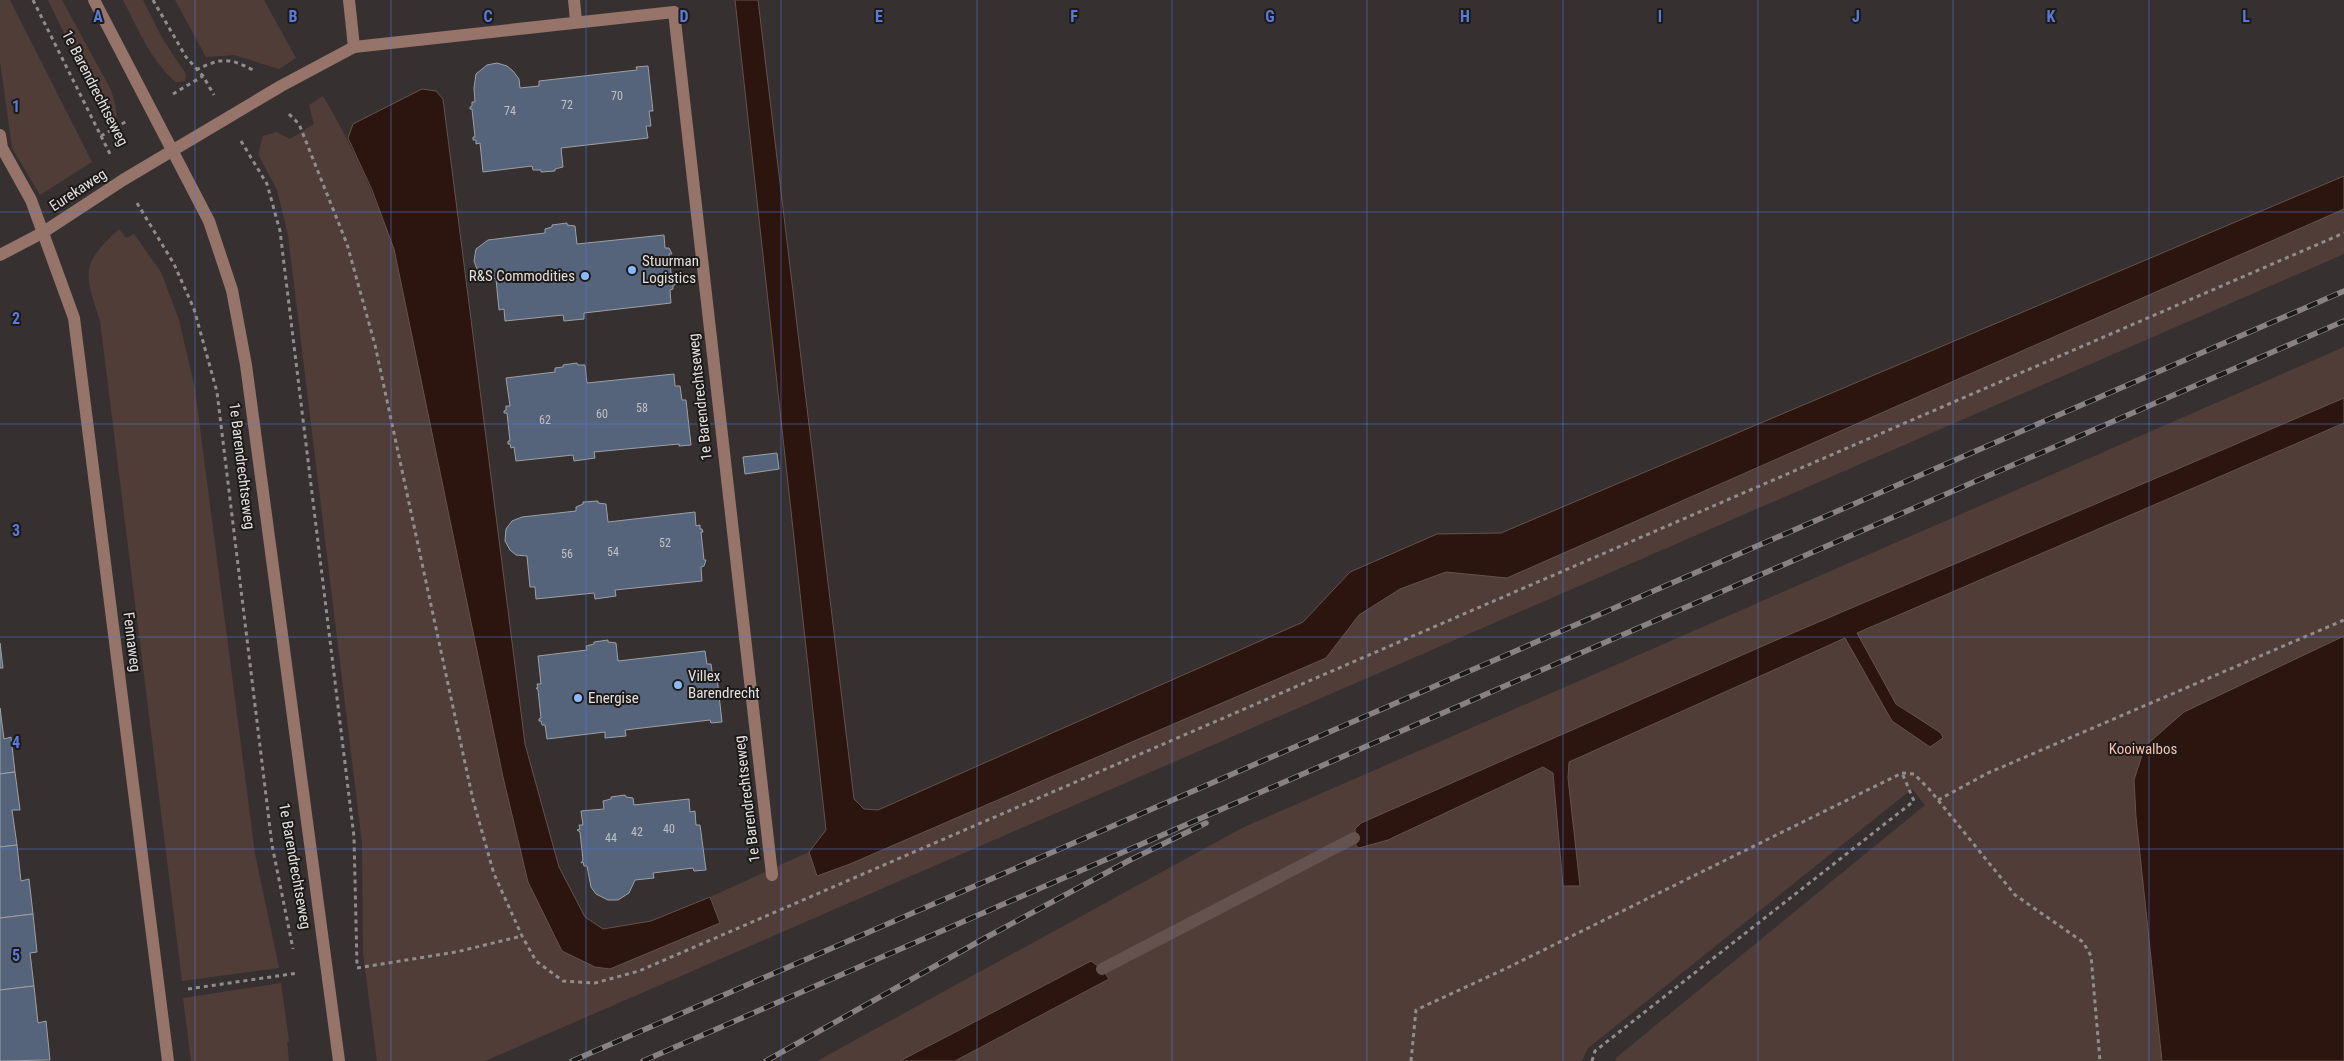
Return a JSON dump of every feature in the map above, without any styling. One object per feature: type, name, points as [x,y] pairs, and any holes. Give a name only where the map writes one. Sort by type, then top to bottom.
[{"type":"street","name":"1e Barendrechtseweg","points":[[94,0],[174,149],[209,221],[232,290],[246,365],[339,1057]]},
{"type":"street","points":[[349,0],[354,47]]},
{"type":"street","points":[[574,0],[576,21]]},
{"type":"street","name":"1e Barendrechtseweg","points":[[174,149],[281,86],[354,47],[576,21],[674,12],[772,875]]},
{"type":"street","points":[[0,135],[2,148],[31,200],[42,233]]},
{"type":"street","name":"Eurekaweg","points":[[0,255],[42,233],[174,149]]},
{"type":"street","name":"Fennaweg","points":[[42,233],[74,318],[168,1061]]},
{"type":"path","name":"1e Barendrechtseweg","points":[[33,0],[123,180],[178,273],[194,309],[216,392],[272,845],[295,955]]},
{"type":"path","points":[[153,0],[186,57],[196,70],[216,60],[234,60],[281,86]]},
{"type":"path","points":[[269,94],[298,124],[348,244],[375,346],[473,800],[494,874],[522,936],[536,961],[563,981],[594,983],[638,971],[2344,233]]},
{"type":"path","points":[[228,118],[267,184],[280,231],[354,837],[357,968],[456,952],[522,936]]},
{"type":"path","points":[[1938,800],[1988,773],[2344,620]]},
{"type":"path","points":[[1592,1061],[1595,1051],[1914,801],[1902,772]]},
{"type":"path","points":[[1411,1061],[1416,1010],[1524,959],[1902,772],[1914,774],[1938,800],[2015,895],[2083,942],[2091,956],[2100,1061]]},
{"type":"path","points":[[160,993],[298,974],[297,964]]},
{"type":"green space","points":[[0,0],[10,0],[92,162],[40,195],[12,148],[0,61]]},
{"type":"green space","points":[[48,0],[62,0],[111,90],[115,102],[115,122],[105,118]]},
{"type":"green space","points":[[123,0],[143,0],[162,38],[186,74],[185,81],[176,82],[159,64],[146,44]]},
{"type":"green space","points":[[175,0],[264,0],[296,58],[279,69],[234,55],[206,57]]},
{"type":"green space","points":[[323,96],[344,133],[362,171],[394,249],[503,777],[528,882],[562,951],[715,907],[710,897],[809,852],[817,876],[850,864],[1326,658],[1359,615],[1400,589],[1446,572],[1507,578],[2344,209],[2344,254],[485,1061],[377,1061],[363,953],[362,843],[288,235],[277,190],[258,154],[263,136],[277,132],[290,139],[314,124],[309,105]]},
{"type":"green space","points":[[119,229],[126,238],[134,234],[161,272],[179,320],[195,389],[255,854],[279,968],[182,981],[100,321],[89,281],[91,262],[97,252]]},
{"type":"green space","name":"Kooiwalbos","points":[[2344,347],[2344,398],[1774,641],[1361,823],[1355,829],[1356,846],[1388,840],[1543,767],[1553,773],[1563,885],[1569,762],[1845,638],[2344,423],[2344,1061],[1615,1061],[1617,1057],[1925,805],[1912,789],[1588,1048],[1582,1061],[956,1061],[1109,979],[1102,969],[1091,961],[900,1061],[817,1061],[1242,828]]},
{"type":"green space","points":[[281,983],[289,1041],[287,1042],[289,1061],[191,1061],[183,998]]},
{"type":"shaded area","points":[[735,0],[758,0],[854,799],[864,809],[878,810],[1303,622],[1350,572],[1437,534],[1501,533],[2344,176],[2344,209],[1507,578],[1446,572],[1400,589],[1359,615],[1326,658],[850,864],[817,876],[809,852],[826,830]]},
{"type":"shaded area","points":[[422,89],[436,91],[443,99],[525,744],[559,867],[585,917],[603,929],[651,921],[710,897],[720,923],[610,969],[595,967],[562,951],[528,882],[503,777],[394,249],[372,190],[348,138],[353,124]]},
{"type":"shaded area","points":[[2344,398],[2344,423],[1857,633],[1896,704],[1941,733],[1943,738],[1930,747],[1892,721],[1845,638],[1569,762],[1568,778],[1580,886],[1563,886],[1553,773],[1543,767],[1388,840],[1359,848],[1356,846],[1355,829],[1361,823],[1774,641]]},
{"type":"shaded area","points":[[2344,636],[2344,1061],[2162,1061],[2136,817],[2134,780],[2145,746],[2184,712]]},
{"type":"shaded area","points":[[1091,961],[1102,969],[1109,979],[955,1061],[900,1061]]},
{"type":"building","points":[[497,63],[507,66],[513,71],[519,79],[520,88],[539,86],[539,81],[637,70],[636,67],[648,66],[653,111],[649,111],[651,126],[646,126],[648,138],[561,148],[563,167],[555,169],[555,171],[541,172],[541,170],[533,170],[532,166],[483,172],[480,143],[476,144],[476,140],[473,140],[473,137],[475,137],[472,109],[470,107],[472,102],[475,102],[476,74],[487,65]]},
{"type":"building","points":[[567,223],[567,225],[575,226],[577,244],[664,235],[665,248],[669,248],[672,254],[669,254],[672,282],[675,282],[673,289],[670,290],[671,303],[584,313],[584,319],[564,321],[563,315],[505,321],[504,309],[499,310],[496,279],[484,276],[477,269],[474,261],[476,249],[488,240],[545,233],[545,229],[552,227],[552,225]]},
{"type":"building","points":[[577,363],[578,365],[585,365],[587,383],[674,374],[675,386],[680,386],[682,400],[686,400],[691,445],[679,446],[679,444],[594,452],[595,458],[574,461],[573,455],[516,461],[514,447],[511,448],[510,444],[508,444],[508,441],[510,441],[507,413],[504,413],[506,406],[510,406],[506,378],[555,372],[555,368]]},
{"type":"building","points":[[777,453],[779,469],[745,474],[743,457]]},
{"type":"building","points":[[598,501],[598,503],[606,504],[608,522],[695,512],[696,526],[700,525],[700,529],[703,532],[701,532],[704,560],[706,560],[704,566],[701,567],[702,581],[615,590],[616,596],[595,599],[594,593],[536,599],[535,587],[530,587],[527,556],[516,555],[510,550],[505,541],[506,529],[512,521],[522,517],[576,511],[576,507],[583,504],[583,502]]},
{"type":"building","points":[[608,640],[608,642],[616,643],[618,661],[705,651],[707,664],[711,664],[713,678],[717,677],[722,722],[711,723],[710,720],[625,730],[626,736],[605,738],[605,732],[547,739],[545,725],[542,725],[541,721],[539,721],[541,718],[538,690],[536,688],[538,688],[537,684],[541,684],[538,656],[587,650],[586,646],[594,644],[594,642]]},
{"type":"building","points":[[0,643],[3,668],[0,668]]},
{"type":"building","points":[[0,708],[4,739],[11,737],[15,772],[0,774]]},
{"type":"building","points":[[15,772],[20,810],[12,810],[17,845],[0,847],[0,774]]},
{"type":"building","points":[[625,795],[626,797],[633,798],[634,805],[689,799],[690,812],[695,811],[696,825],[700,825],[706,870],[694,871],[693,868],[653,873],[654,878],[635,880],[629,893],[618,900],[608,900],[596,894],[591,887],[587,866],[584,866],[583,862],[581,863],[583,860],[580,832],[577,830],[580,829],[579,825],[583,825],[581,811],[604,809],[603,801],[611,799],[611,797]]},
{"type":"building","points":[[17,845],[21,881],[29,879],[33,914],[0,918],[0,847]]},
{"type":"building","points":[[33,914],[37,952],[30,953],[34,986],[0,990],[0,918]]},
{"type":"building","points":[[34,986],[38,1023],[46,1021],[50,1060],[0,1061],[0,990]]},
{"type":"waterway","points":[[1102,969],[1354,838]]},
{"type":"railway","points":[[572,1061],[2344,291]]},
{"type":"railway","points":[[643,1061],[2344,321]]},
{"type":"railway","points":[[766,1061],[985,938],[1130,860],[1206,823]]},
{"type":"place","name":"Stuurman Logistics","points":[[632,270]]},
{"type":"place","name":"R&S Commodities","points":[[585,276]]},
{"type":"place","name":"Villex Barendrecht","points":[[678,685]]},
{"type":"place","name":"Energise","points":[[578,698]]}]
